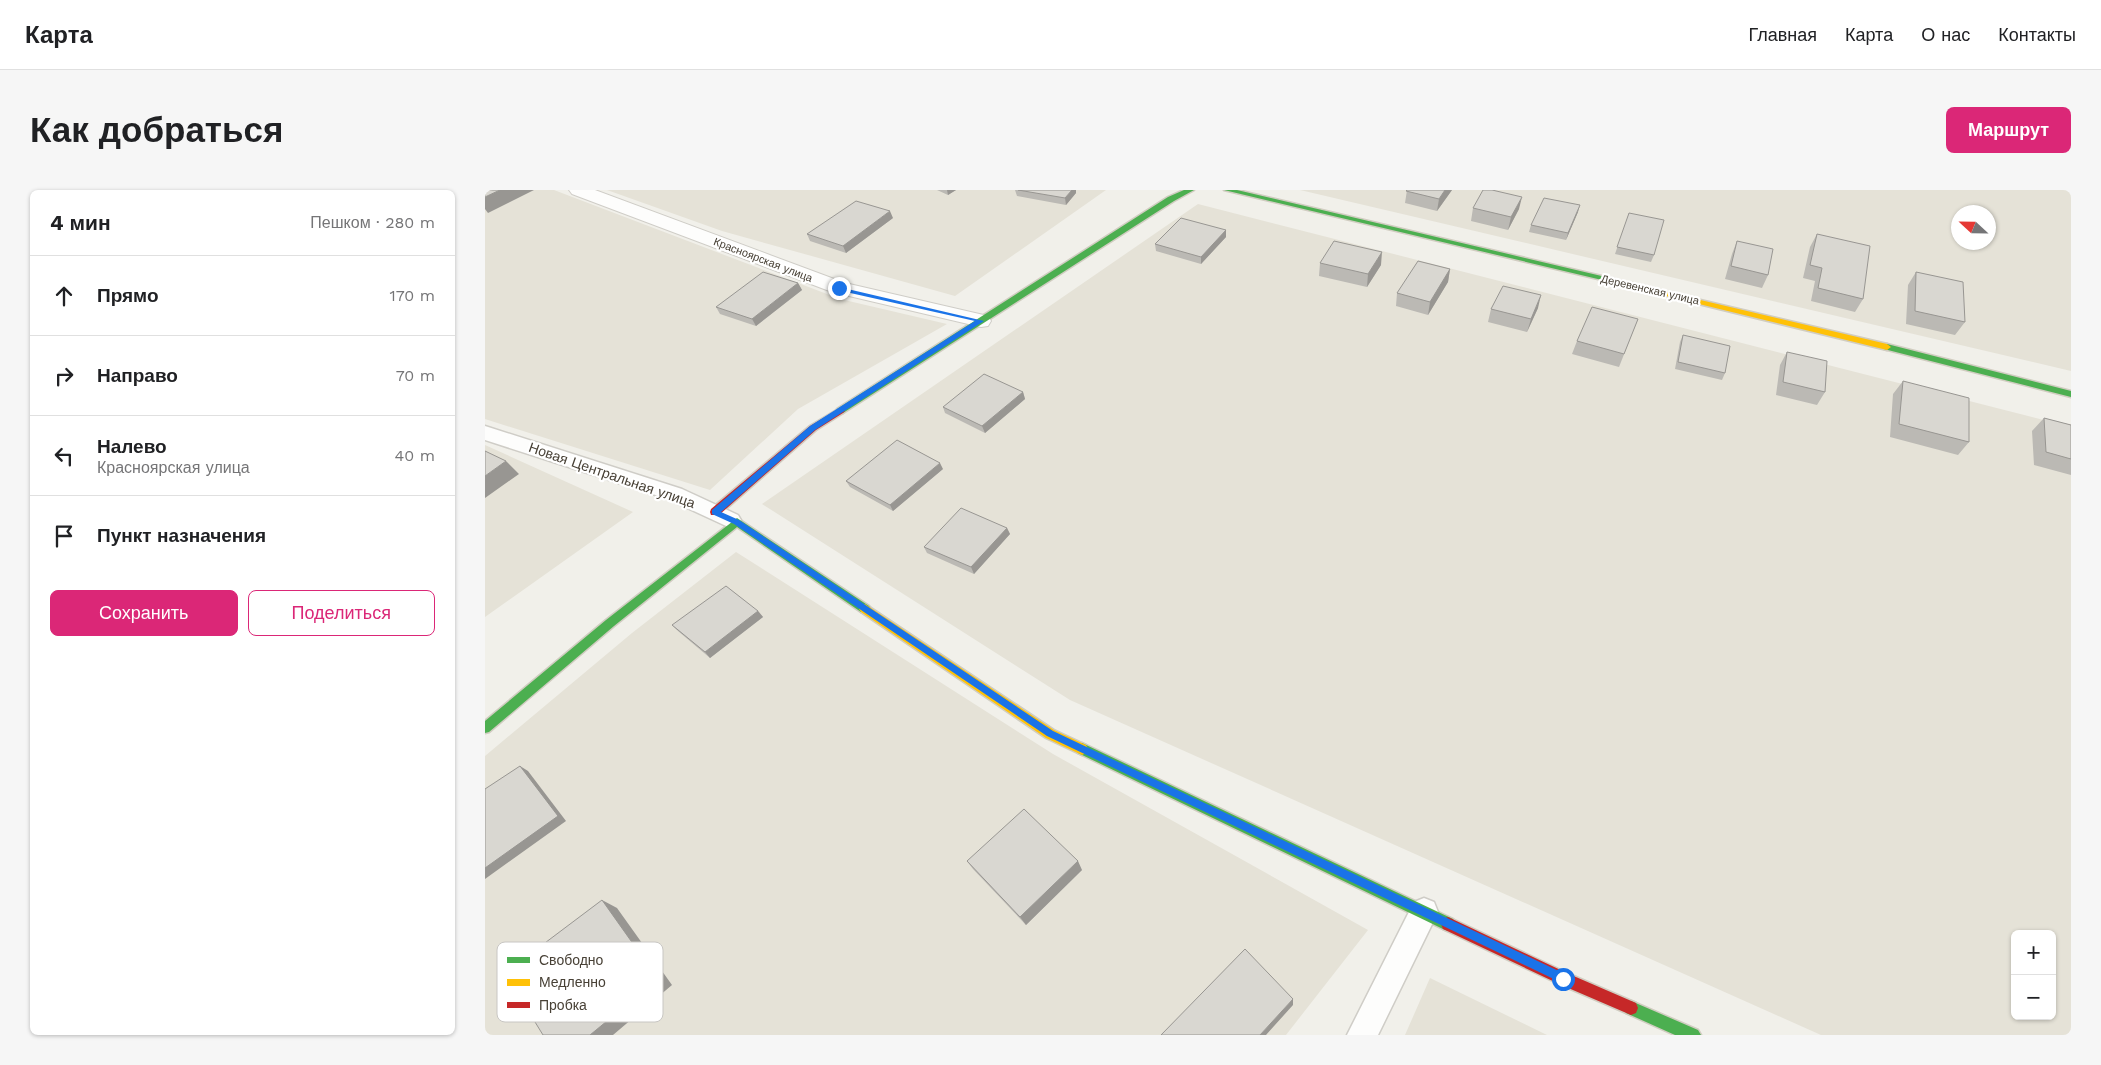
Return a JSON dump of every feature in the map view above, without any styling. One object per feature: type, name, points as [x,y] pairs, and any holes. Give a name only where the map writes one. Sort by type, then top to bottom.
[{"type":"street","name":"Красноярская улица","points":[[579,190],[839,288],[981,321]]},
{"type":"street","points":[[715,512],[813,428],[1171,199],[1190,190]]},
{"type":"street","name":"Деревенская улица","points":[[1227,190],[1805,326],[2071,394]]},
{"type":"street","points":[[485,728],[610,623],[737,522],[1050,734],[1563,979],[1693,1035]]},
{"type":"lane","name":"Новая Центральная улица","points":[[485,433],[675,494],[737,522]]},
{"type":"lane","points":[[1362,1035],[1424,912]]},
{"type":"shaded area","points":[[485,190],[554,190],[840,299],[947,324],[798,409],[710,490],[485,419]]},
{"type":"shaded area","points":[[607,190],[1106,190],[955,296],[722,231]]},
{"type":"shaded area","points":[[1300,190],[2071,190],[2071,371]]},
{"type":"shaded area","points":[[1198,204],[2071,427],[2071,1035],[1821,1035],[1070,700],[762,504]]},
{"type":"shaded area","points":[[485,445],[633,512],[485,617]]},
{"type":"shaded area","points":[[736,552],[1053,754],[1368,930],[1286,1035],[485,1035],[485,756],[632,633]]},
{"type":"shaded area","points":[[1430,978],[1547,1035],[1405,1035]]},
{"type":"building","points":[[485,190],[500,190],[485,197]]},
{"type":"building","points":[[1018,190],[1072,190],[1065,198]]},
{"type":"building","points":[[1407,190],[1445,190],[1439,199]]},
{"type":"building","points":[[1483,190],[1492,190],[1522,197],[1511,217],[1473,208]]},
{"type":"building","points":[[1544,198],[1580,205],[1568,233],[1531,225]]},
{"type":"building","points":[[856,201],[890,211],[843,246],[807,234]]},
{"type":"building","points":[[1629,213],[1664,220],[1654,255],[1617,247]]},
{"type":"building","points":[[1181,218],[1226,230],[1201,257],[1155,244]]},
{"type":"building","points":[[1817,234],[1870,246],[1863,299],[1818,288],[1822,268],[1810,265]]},
{"type":"building","points":[[1334,241],[1382,252],[1368,274],[1320,263]]},
{"type":"building","points":[[1737,241],[1773,249],[1768,275],[1731,266]]},
{"type":"building","points":[[1418,261],[1450,269],[1430,302],[1397,293]]},
{"type":"building","points":[[763,272],[798,283],[752,319],[716,307]]},
{"type":"building","points":[[1916,272],[1963,282],[1965,322],[1915,311]]},
{"type":"building","points":[[1503,286],[1541,295],[1531,319],[1491,309]]},
{"type":"building","points":[[1592,307],[1638,319],[1624,354],[1577,341]]},
{"type":"building","points":[[1683,335],[1730,346],[1725,373],[1678,362]]},
{"type":"building","points":[[1787,352],[1827,361],[1825,392],[1783,382]]},
{"type":"building","points":[[984,374],[1023,392],[982,426],[943,407]]},
{"type":"building","points":[[1903,381],[1969,398],[1969,442],[1899,424]]},
{"type":"building","points":[[2044,418],[2071,425],[2071,459],[2046,452]]},
{"type":"building","points":[[897,440],[940,463],[890,505],[846,481]]},
{"type":"building","points":[[485,451],[506,461],[485,476]]},
{"type":"building","points":[[961,508],[1007,528],[971,567],[924,547]]},
{"type":"building","points":[[726,586],[758,611],[705,652],[672,625]]},
{"type":"building","points":[[520,766],[558,816],[485,868],[485,789]]},
{"type":"building","points":[[1024,809],[1078,861],[1020,917],[967,861]]},
{"type":"building","points":[[602,900],[632,942],[546,942]]},
{"type":"building","points":[[1245,949],[1293,999],[1260,1035],[1161,1035]]},
{"type":"building","points":[[535,1022],[606,1022],[590,1035],[543,1035]]},
{"type":"traffic: fast","points":[[840,411],[1171,199],[1190,190]]},
{"type":"traffic: fast","points":[[1228,190],[1661,292]]},
{"type":"traffic: fast","points":[[1887,347],[2071,394]]},
{"type":"traffic: fast","points":[[485,728],[610,623],[737,522],[865,609]]},
{"type":"traffic: fast","points":[[1082,749],[1448,924]]},
{"type":"traffic: fast","points":[[1631,1008],[1693,1035]]},
{"type":"traffic: slow","points":[[1661,292],[1887,347]]},
{"type":"traffic: slow","points":[[865,609],[1050,734],[1082,749]]},
{"type":"traffic: jam","points":[[715,512],[813,428],[840,411]]},
{"type":"traffic: jam","points":[[1448,924],[1564,979],[1631,1008]]},
{"type":"route","points":[[839,288],[981,321],[813,428],[715,512],[737,522],[1050,734],[1563,979]]}]
